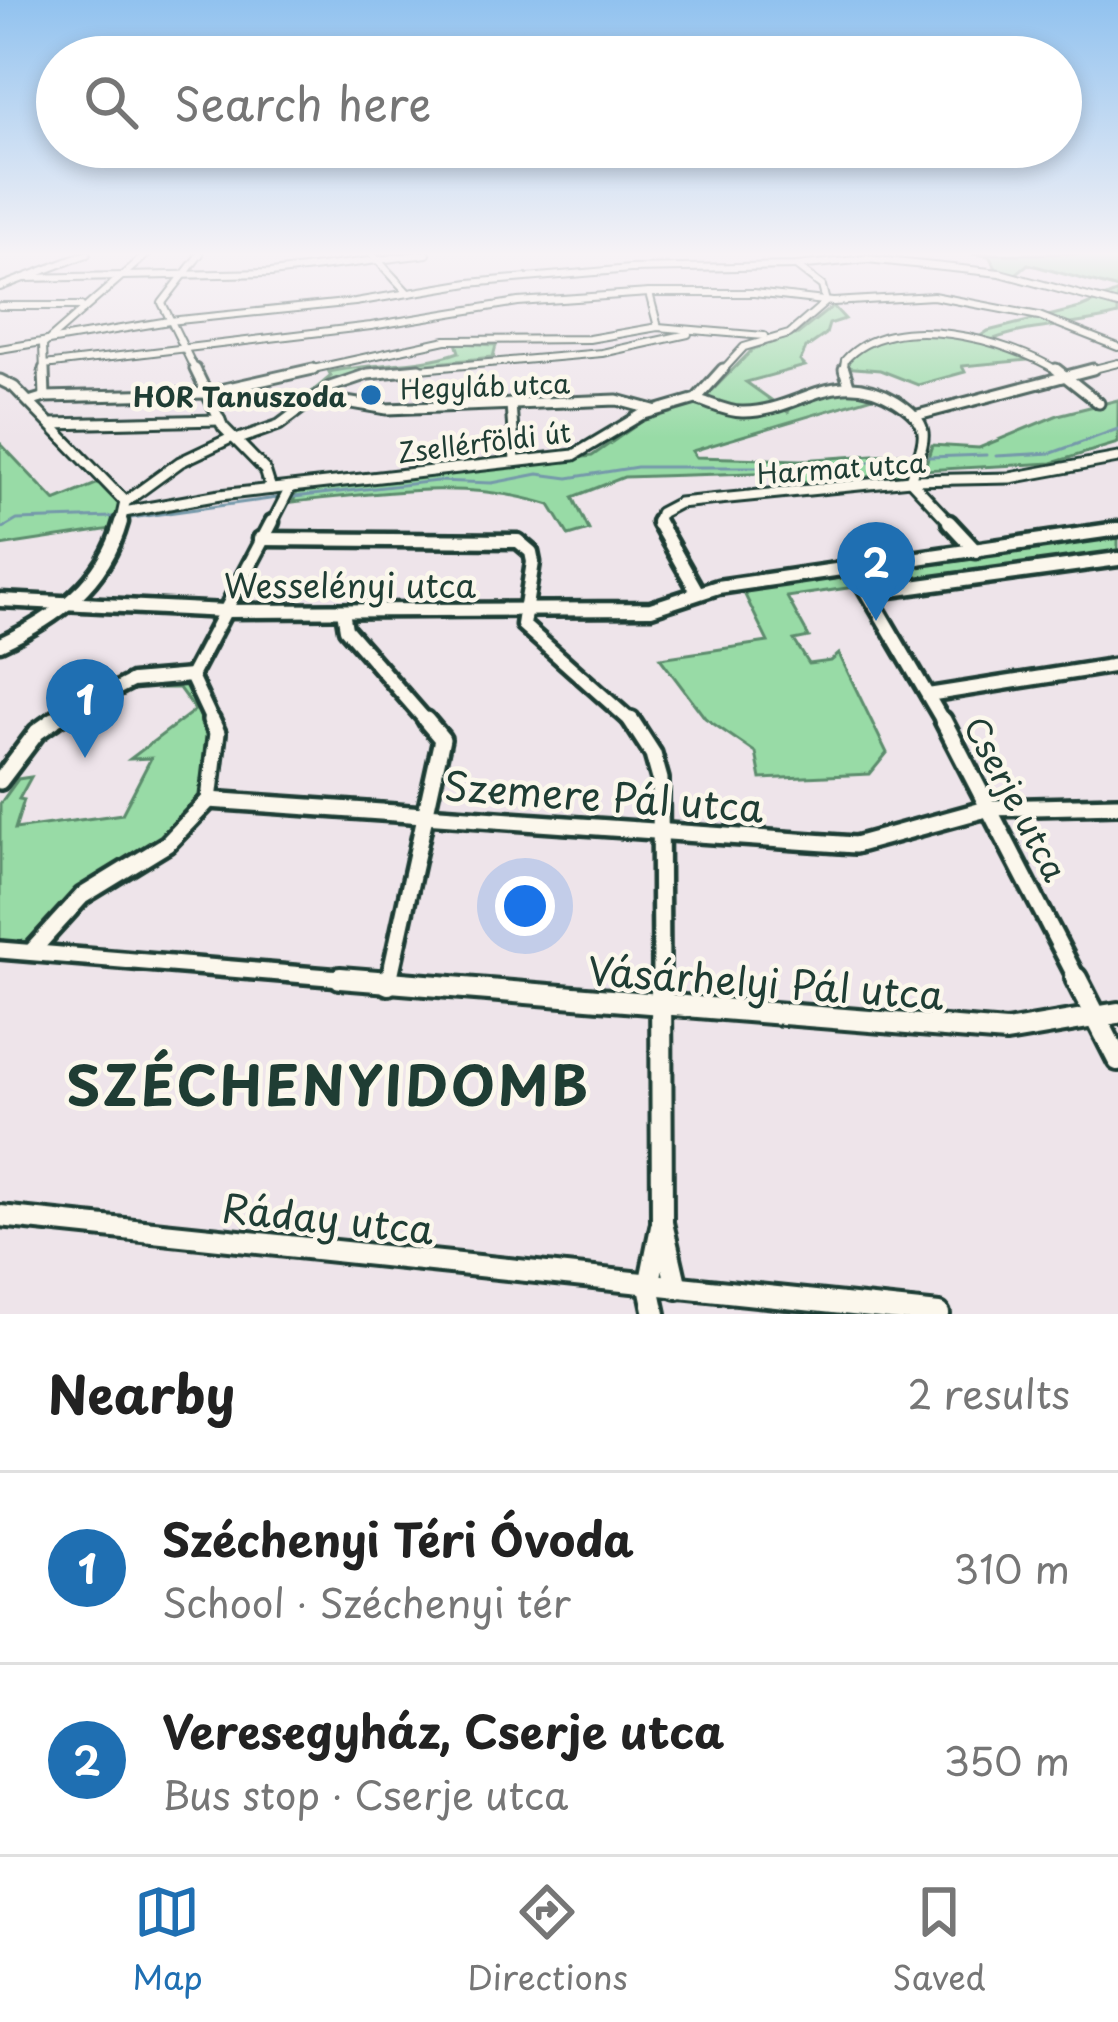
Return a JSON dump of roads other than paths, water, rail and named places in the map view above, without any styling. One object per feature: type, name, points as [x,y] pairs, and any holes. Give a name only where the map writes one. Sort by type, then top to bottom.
[{"type":"street","points":[[45,397],[43,345],[73,315]]},
{"type":"street","points":[[168,315],[220,420],[265,470],[271,489]]},
{"type":"street","points":[[0,349],[217,315]]},
{"type":"street","points":[[44,365],[440,315]]},
{"type":"street","points":[[655,315],[658,327]]},
{"type":"street","points":[[811,315],[789,334],[734,355],[696,399],[742,412],[848,385],[879,391],[918,415],[925,436],[910,480],[976,551]]},
{"type":"street","points":[[1032,315],[1118,347]]},
{"type":"street","points":[[436,316],[446,340]]},
{"type":"street","points":[[29,402],[45,397],[206,392],[446,340],[589,339],[658,327],[770,338]]},
{"type":"street","points":[[0,644],[49,622],[72,603],[115,545],[124,507],[180,461],[280,425],[339,382],[368,374],[602,352],[703,331]]},
{"type":"street","points":[[848,385],[843,375],[845,360],[862,344],[941,332],[1010,345],[1071,377],[1099,403]]},
{"type":"street","points":[[918,415],[1118,363]]},
{"type":"street","points":[[0,380],[51,424],[124,507]]},
{"type":"street","name":"Hegyláb utca","points":[[317,397],[387,409],[617,400],[654,410]]},
{"type":"street","name":"Zsellérföldi út","points":[[124,507],[584,452],[654,410],[696,399]]},
{"type":"street","points":[[511,404],[515,460]]},
{"type":"street","points":[[51,424],[220,420]]},
{"type":"street","name":"Harmat utca","points":[[698,593],[657,525],[660,514],[671,505],[910,480],[1010,478],[1118,458]]},
{"type":"street","points":[[191,676],[290,488]]},
{"type":"street","name":"Wesselényi utca","points":[[0,600],[225,611],[651,608],[698,593],[1118,529]]},
{"type":"street","points":[[260,539],[518,541],[532,552],[523,611],[527,630],[638,725],[653,746],[660,779],[661,829],[662,1223],[676,1288]]},
{"type":"street","points":[[868,593],[1118,559]]},
{"type":"street","name":"Cserje utca","points":[[854,568],[990,808],[1118,1060]]},
{"type":"street","points":[[343,610],[346,628],[442,739],[388,984]]},
{"type":"street","points":[[928,694],[1118,665]]},
{"type":"street","points":[[0,781],[37,732],[54,720],[132,681],[191,676]]},
{"type":"street","points":[[31,952],[82,896],[167,844],[209,800],[218,734],[191,676]]},
{"type":"street","name":"Szemere Pál utca","points":[[209,800],[855,845],[990,808],[1118,805]]},
{"type":"street","name":"Vásárhelyi Pál utca","points":[[0,950],[1006,1032],[1118,1012]]},
{"type":"street","name":"Ráday utca","points":[[0,1216],[939,1314]]},
{"type":"street","points":[[655,1314],[649,1286],[662,1223]]},
{"type":"waterway","points":[[996,456],[1052,453],[1118,429]]},
{"type":"waterway","points":[[929,457],[986,455]]},
{"type":"waterway","points":[[294,497],[437,481],[492,483],[538,474],[568,478],[637,467],[810,467],[905,459]]},
{"type":"waterway","points":[[131,518],[277,498]]},
{"type":"waterway","points":[[0,530],[17,520],[113,517]]},
{"type":"place","name":"HOR Tanuszoda","points":[[371,395]]},
{"type":"place","name":"Veresegyház, Cserje utca","points":[[876,621]]},
{"type":"place","name":"Széchenyi Téri Óvoda","points":[[85,758]]},
{"type":"district","name":"SZÉCHENYIDOMB","points":[[329,1083]]}]
